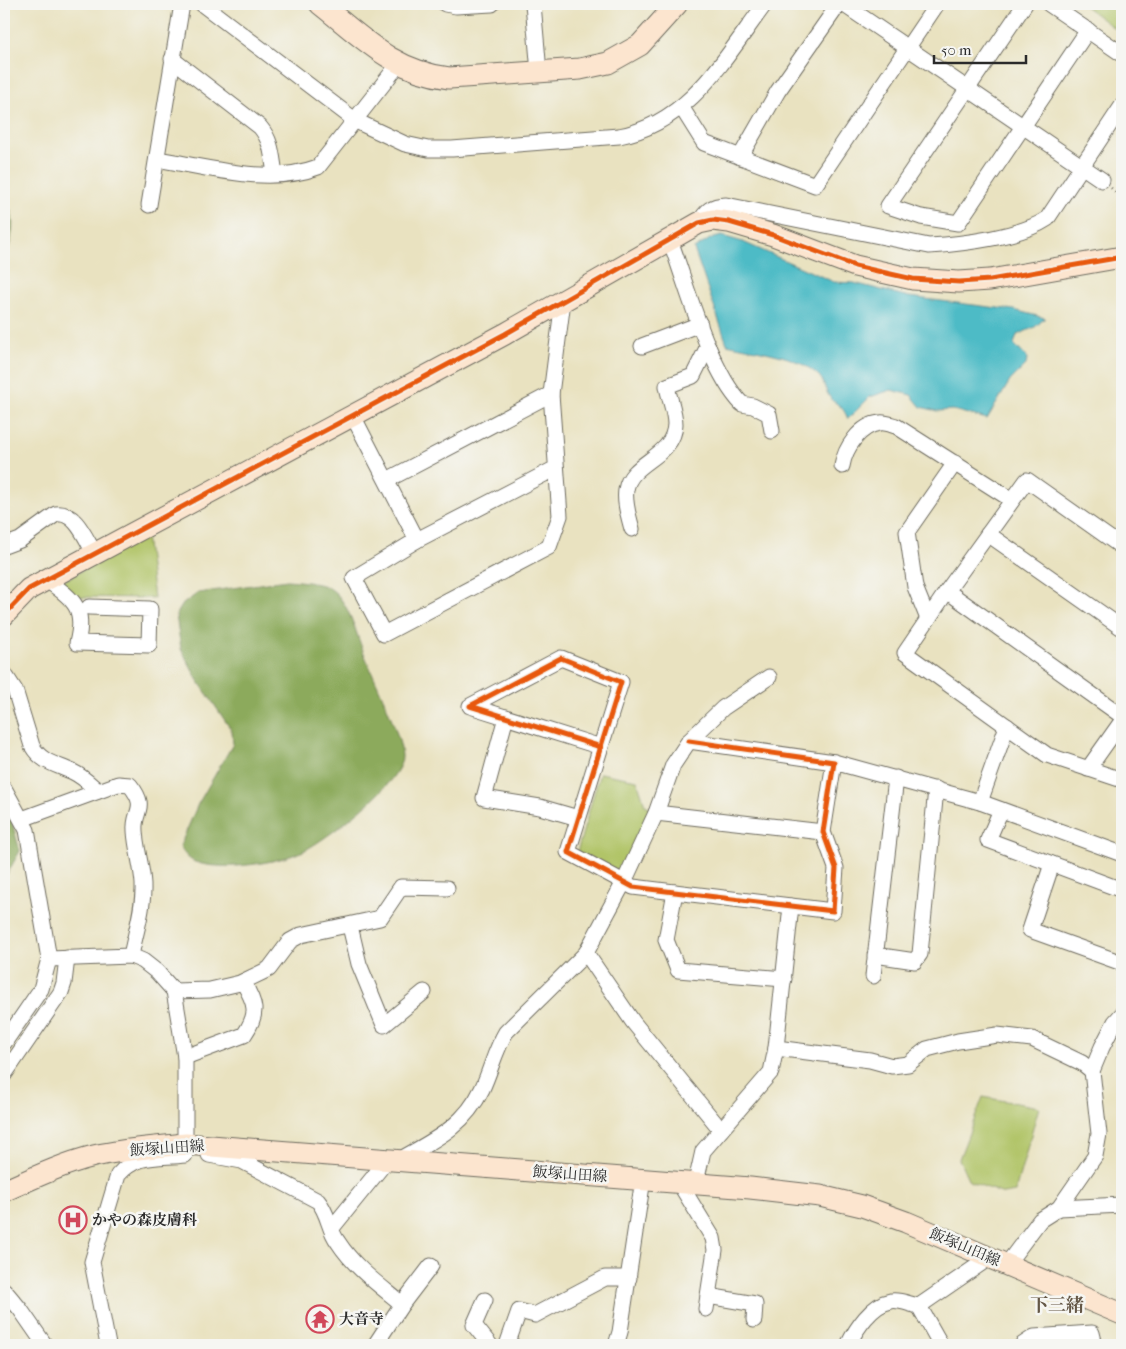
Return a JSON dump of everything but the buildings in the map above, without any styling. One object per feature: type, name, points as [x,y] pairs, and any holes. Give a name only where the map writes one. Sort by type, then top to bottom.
[{"type":"street","points":[[149,204],[182,4]]},
{"type":"street","points":[[202,4],[356,121],[405,144],[428,149],[452,149],[638,133],[682,108],[703,88],[765,4]]},
{"type":"street","points":[[322,4],[398,64],[432,76],[449,78],[580,69],[608,63],[640,45],[677,4]]},
{"type":"street","points":[[445,4],[456,6],[492,4]]},
{"type":"street","points":[[533,4],[538,72]]},
{"type":"street","points":[[740,157],[778,91],[841,4],[1102,180]]},
{"type":"street","points":[[682,108],[704,143],[815,185],[937,4]]},
{"type":"street","points":[[1024,4],[888,206],[921,217],[958,223],[1088,30]]},
{"type":"street","points":[[1049,4],[1122,54]]},
{"type":"street","points":[[172,59],[260,128],[271,145],[275,174]]},
{"type":"street","points":[[157,159],[241,173],[275,174],[318,167],[356,121],[398,64]]},
{"type":"street","points":[[699,223],[706,211],[715,205],[726,205],[929,246],[959,244],[1035,227],[1047,219],[1122,106]]},
{"type":"street","points":[[4,615],[30,589],[353,416],[563,301],[699,223],[714,220],[729,222],[773,235],[855,266],[913,279],[958,282],[990,280],[1122,257]]},
{"type":"street","points":[[670,240],[708,346],[723,380],[742,404],[753,406],[768,414],[772,431]]},
{"type":"street","points":[[556,468],[417,540],[354,578],[384,634],[549,547],[560,516],[551,394],[563,301]]},
{"type":"street","points":[[642,346],[700,324]]},
{"type":"street","points":[[632,528],[626,506],[626,491],[629,479],[667,447],[675,424],[667,386],[693,376],[708,346]]},
{"type":"street","points":[[386,480],[551,394]]},
{"type":"street","points":[[353,416],[417,540]]},
{"type":"street","points":[[842,466],[844,454],[864,430],[880,423],[896,426],[1012,500]]},
{"type":"street","points":[[928,619],[915,587],[907,532],[954,463]]},
{"type":"street","points":[[1122,547],[1027,480],[905,653],[1047,755],[1122,780]]},
{"type":"street","points":[[4,546],[20,540],[56,514],[62,513],[73,519],[95,554]]},
{"type":"street","points":[[988,534],[1122,628]]},
{"type":"street","points":[[47,580],[73,601],[80,612],[81,626],[76,643],[148,645],[150,609],[89,607]]},
{"type":"street","points":[[947,591],[1122,716]]},
{"type":"street","points":[[601,747],[470,706],[561,658],[621,682],[601,747],[578,818],[568,852],[633,887],[834,911],[836,868],[823,832],[834,762]]},
{"type":"street","points":[[4,673],[15,690],[32,746],[37,754],[44,760],[82,777],[98,791]]},
{"type":"street","points":[[332,1228],[393,1159],[458,1124],[471,1109],[483,1088],[498,1045],[506,1032],[586,953],[624,882],[656,813],[674,765],[689,741],[723,708],[769,677]]},
{"type":"street","points":[[506,717],[484,798],[540,807],[578,818]]},
{"type":"street","points":[[1088,769],[1122,721]]},
{"type":"street","points":[[980,802],[1007,726]]},
{"type":"street","points":[[689,741],[834,762],[896,778],[980,802],[1122,854]]},
{"type":"street","points":[[873,976],[896,778]]},
{"type":"street","points":[[22,819],[98,791],[125,783],[130,785],[140,799],[140,810],[134,830],[141,860],[143,887],[131,956]]},
{"type":"street","points":[[4,788],[27,830],[48,958],[41,989],[4,1043]]},
{"type":"street","points":[[875,956],[915,961],[920,954],[936,789]]},
{"type":"street","points":[[1001,810],[988,840],[1122,890]]},
{"type":"street","points":[[656,813],[823,832]]},
{"type":"street","points":[[1052,864],[1030,930],[1122,963]]},
{"type":"street","points":[[174,991],[210,990],[243,982],[269,969],[290,941],[301,935],[350,926],[380,918],[401,887],[447,888]]},
{"type":"street","points":[[674,892],[666,940],[678,970],[784,979]]},
{"type":"street","points":[[754,1320],[755,1304],[707,1302],[714,1250],[713,1238],[687,1182],[702,1151],[771,1072],[776,1048],[791,906]]},
{"type":"street","points":[[350,926],[359,964],[384,1025],[424,992]]},
{"type":"street","points":[[586,953],[633,1022],[721,1130]]},
{"type":"street","points":[[48,958],[131,956],[142,961],[156,972],[174,991],[185,1057],[185,1149]]},
{"type":"street","points":[[4,1075],[61,992],[67,958]]},
{"type":"street","points":[[185,1057],[244,1035],[253,1017],[255,1007],[243,982]]},
{"type":"street","points":[[848,1345],[866,1318],[882,1304],[893,1300],[918,1306],[998,1261],[1040,1220],[1059,1208],[1095,1156],[1099,1134],[1092,1072],[1111,1030],[1122,1014]]},
{"type":"street","points":[[776,1048],[870,1060],[892,1066],[908,1064],[927,1049],[958,1041],[998,1035],[1032,1039],[1082,1063],[1092,1072]]},
{"type":"street","name":"飯塚山田線","points":[[4,1191],[57,1168],[94,1156],[133,1149],[185,1149],[393,1159],[687,1182],[820,1196],[862,1206],[906,1222],[1122,1314]]},
{"type":"street","points":[[108,1345],[92,1262],[118,1175],[127,1164],[140,1159],[185,1149],[242,1161],[318,1201],[326,1210],[336,1240],[349,1258],[402,1304]]},
{"type":"street","points":[[616,1345],[629,1278],[643,1179]]},
{"type":"street","points":[[1059,1208],[1122,1205]]},
{"type":"street","points":[[375,1345],[430,1266]]},
{"type":"street","points":[[507,1345],[519,1310],[535,1315],[605,1278],[629,1278]]},
{"type":"street","points":[[4,1290],[45,1345]]},
{"type":"street","points":[[485,1300],[474,1325],[490,1345]]},
{"type":"street","points":[[918,1306],[941,1345]]},
{"type":"street","points":[[1022,1345],[1034,1337],[1092,1332],[1095,1345]]},
{"type":"green space","points":[[1082,4],[1122,4],[1122,33],[1118,31]]},
{"type":"green space","points":[[4,201],[9,207],[13,223],[11,239],[4,263]]},
{"type":"green space","points":[[146,536],[154,598],[76,597],[61,582]]},
{"type":"green space","points":[[287,580],[325,586],[340,597],[350,615],[397,734],[402,756],[399,767],[391,780],[363,808],[307,849],[268,862],[236,866],[207,865],[195,862],[186,856],[180,846],[198,804],[233,744],[232,731],[197,679],[181,649],[176,615],[183,604],[198,593]]},
{"type":"green space","points":[[600,773],[637,780],[645,805],[651,808],[625,870],[618,875],[577,852]]},
{"type":"green space","points":[[4,805],[10,815],[20,851],[4,879]]},
{"type":"green space","points":[[983,1097],[1039,1107],[1015,1192],[1004,1194],[969,1181],[959,1159]]},
{"type":"water","points":[[722,236],[743,242],[834,282],[854,283],[909,297],[1014,310],[1045,318],[1035,327],[1017,335],[1014,344],[1027,358],[1026,365],[1010,381],[987,419],[953,410],[937,411],[921,407],[911,395],[891,390],[870,397],[848,419],[841,407],[829,396],[820,377],[809,368],[799,362],[775,354],[727,344],[694,249],[710,239]]},
{"type":"waterway","points":[[4,1280],[9,1287]]},
{"type":"cycle path","points":[[4,615],[29,589],[505,334],[699,223],[713,220],[729,222],[773,235],[855,266],[913,279],[959,282],[990,280],[1122,257]]},
{"type":"cycle path","points":[[601,747],[470,706],[561,658],[621,682],[568,852],[633,887],[833,911],[836,868],[823,832],[834,762],[689,741]]},
{"type":"place","name":"かやの森皮膚科","points":[[73,1220]]},
{"type":"place","name":"大音寺","points":[[320,1319]]},
{"type":"district","name":"下三緒","points":[[1057,1305]]}]
